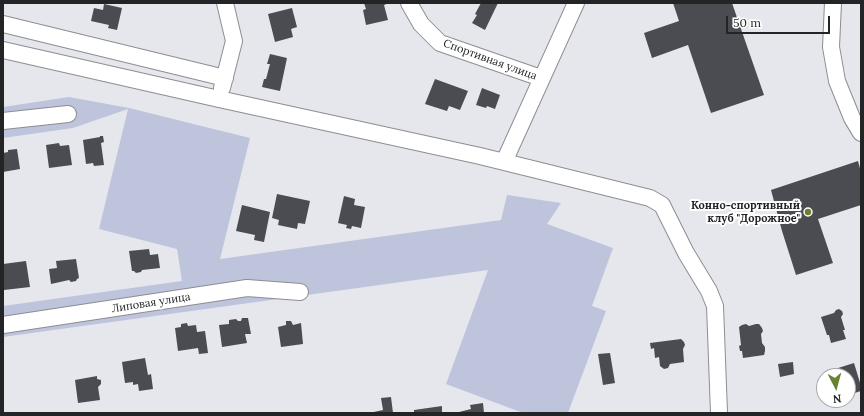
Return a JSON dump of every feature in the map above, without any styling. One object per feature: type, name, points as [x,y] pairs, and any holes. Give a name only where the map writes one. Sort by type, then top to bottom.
[{"type":"street","points":[[219,99],[234,41],[225,3]]},
{"type":"street","name":"Спортивная улица","points":[[409,3],[421,24],[440,43],[542,78]]},
{"type":"street","points":[[504,162],[576,3]]},
{"type":"street","points":[[833,3],[831,47],[837,81],[852,118],[861,133]]},
{"type":"street","points":[[3,24],[225,78]]},
{"type":"street","points":[[3,50],[504,162],[650,198],[662,205],[686,252],[709,291],[715,306],[719,413]]},
{"type":"street","points":[[3,121],[68,114]]},
{"type":"street","name":"Липовая улица","points":[[3,325],[247,288],[300,292]]},
{"type":"shaded area","points":[[69,97],[129,108],[250,138],[220,259],[501,220],[507,195],[561,203],[547,224],[613,248],[592,306],[606,311],[568,413],[523,413],[446,384],[488,270],[3,337],[3,306],[182,281],[177,249],[99,229],[128,109],[73,128],[3,138],[3,107]]},
{"type":"building","points":[[364,3],[389,3],[384,5],[388,20],[366,25],[363,10],[366,9]]},
{"type":"building","points":[[481,3],[498,3],[485,30],[472,23],[477,15],[475,14]]},
{"type":"building","points":[[673,3],[732,3],[764,95],[711,113],[688,45],[652,58],[644,33],[679,21]]},
{"type":"building","points":[[104,4],[122,8],[117,30],[108,28],[109,25],[91,21],[94,8],[103,10]]},
{"type":"building","points":[[292,8],[297,27],[291,29],[293,37],[275,42],[268,14]]},
{"type":"building","points":[[270,54],[287,58],[280,91],[262,87],[270,64],[267,64]]},
{"type":"building","points":[[435,79],[468,91],[460,110],[449,106],[447,111],[425,104]]},
{"type":"building","points":[[482,88],[500,95],[495,109],[487,106],[486,108],[476,105]]},
{"type":"building","points":[[103,136],[104,142],[101,143],[104,165],[94,166],[93,163],[86,164],[83,140]]},
{"type":"building","points":[[59,143],[60,146],[69,145],[72,165],[49,168],[46,145]]},
{"type":"building","points":[[17,149],[20,169],[3,172],[3,153],[8,152],[8,150]]},
{"type":"building","name":"Конно-спортивный клуб \"Дорожное\"","points":[[858,161],[861,172],[861,205],[818,219],[833,263],[796,275],[771,190]]},
{"type":"building","points":[[277,194],[310,201],[305,224],[298,223],[297,229],[278,225],[279,220],[272,218]]},
{"type":"building","points":[[344,196],[355,199],[354,205],[365,207],[361,228],[352,226],[351,229],[346,228],[347,225],[338,223]]},
{"type":"building","points":[[242,205],[270,212],[264,242],[254,240],[255,235],[236,231]]},
{"type":"building","points":[[149,249],[150,255],[158,254],[160,268],[142,270],[141,272],[136,273],[132,271],[129,251]]},
{"type":"building","points":[[76,259],[79,278],[76,281],[71,282],[69,280],[51,284],[49,269],[57,268],[56,261]]},
{"type":"building","points":[[26,261],[30,287],[4,290],[3,264]]},
{"type":"building","points":[[839,309],[843,314],[841,317],[846,339],[831,343],[821,317],[834,313]]},
{"type":"building","points":[[242,318],[248,318],[251,334],[245,334],[247,343],[222,347],[219,325],[229,324],[229,320],[236,319],[241,321]]},
{"type":"building","points":[[286,321],[291,321],[293,325],[301,323],[303,344],[281,347],[278,327],[286,325]]},
{"type":"building","points":[[187,323],[188,326],[196,325],[197,332],[205,331],[208,353],[199,354],[198,348],[178,351],[175,328],[181,327],[181,324]]},
{"type":"building","points":[[746,324],[749,326],[759,324],[762,328],[762,343],[765,347],[764,355],[743,358],[742,351],[740,351],[739,346],[741,345],[739,327]]},
{"type":"building","points":[[681,339],[685,345],[683,349],[684,362],[670,364],[668,368],[664,369],[660,366],[659,357],[655,358],[654,348],[651,349],[650,343]]},
{"type":"building","points":[[610,353],[615,383],[603,385],[598,354]]},
{"type":"building","points":[[145,358],[148,375],[151,374],[153,389],[139,391],[138,384],[133,385],[133,382],[125,383],[122,362]]},
{"type":"building","points":[[793,362],[794,374],[780,377],[778,364]]},
{"type":"building","points":[[854,363],[856,368],[838,368]]},
{"type":"building","points":[[856,370],[861,386],[861,391],[856,393]]},
{"type":"building","points":[[97,376],[97,379],[101,380],[101,384],[98,387],[100,400],[78,403],[75,380]]},
{"type":"building","points":[[391,397],[393,413],[369,413],[383,410],[381,398]]},
{"type":"building","points":[[483,403],[484,413],[455,413],[471,409],[470,405]]},
{"type":"building","points":[[442,406],[442,413],[414,413],[414,410]]},
{"type":"place","name":"Конно-спортивный клуб \"Дорожное\"","points":[[808,212]]}]
